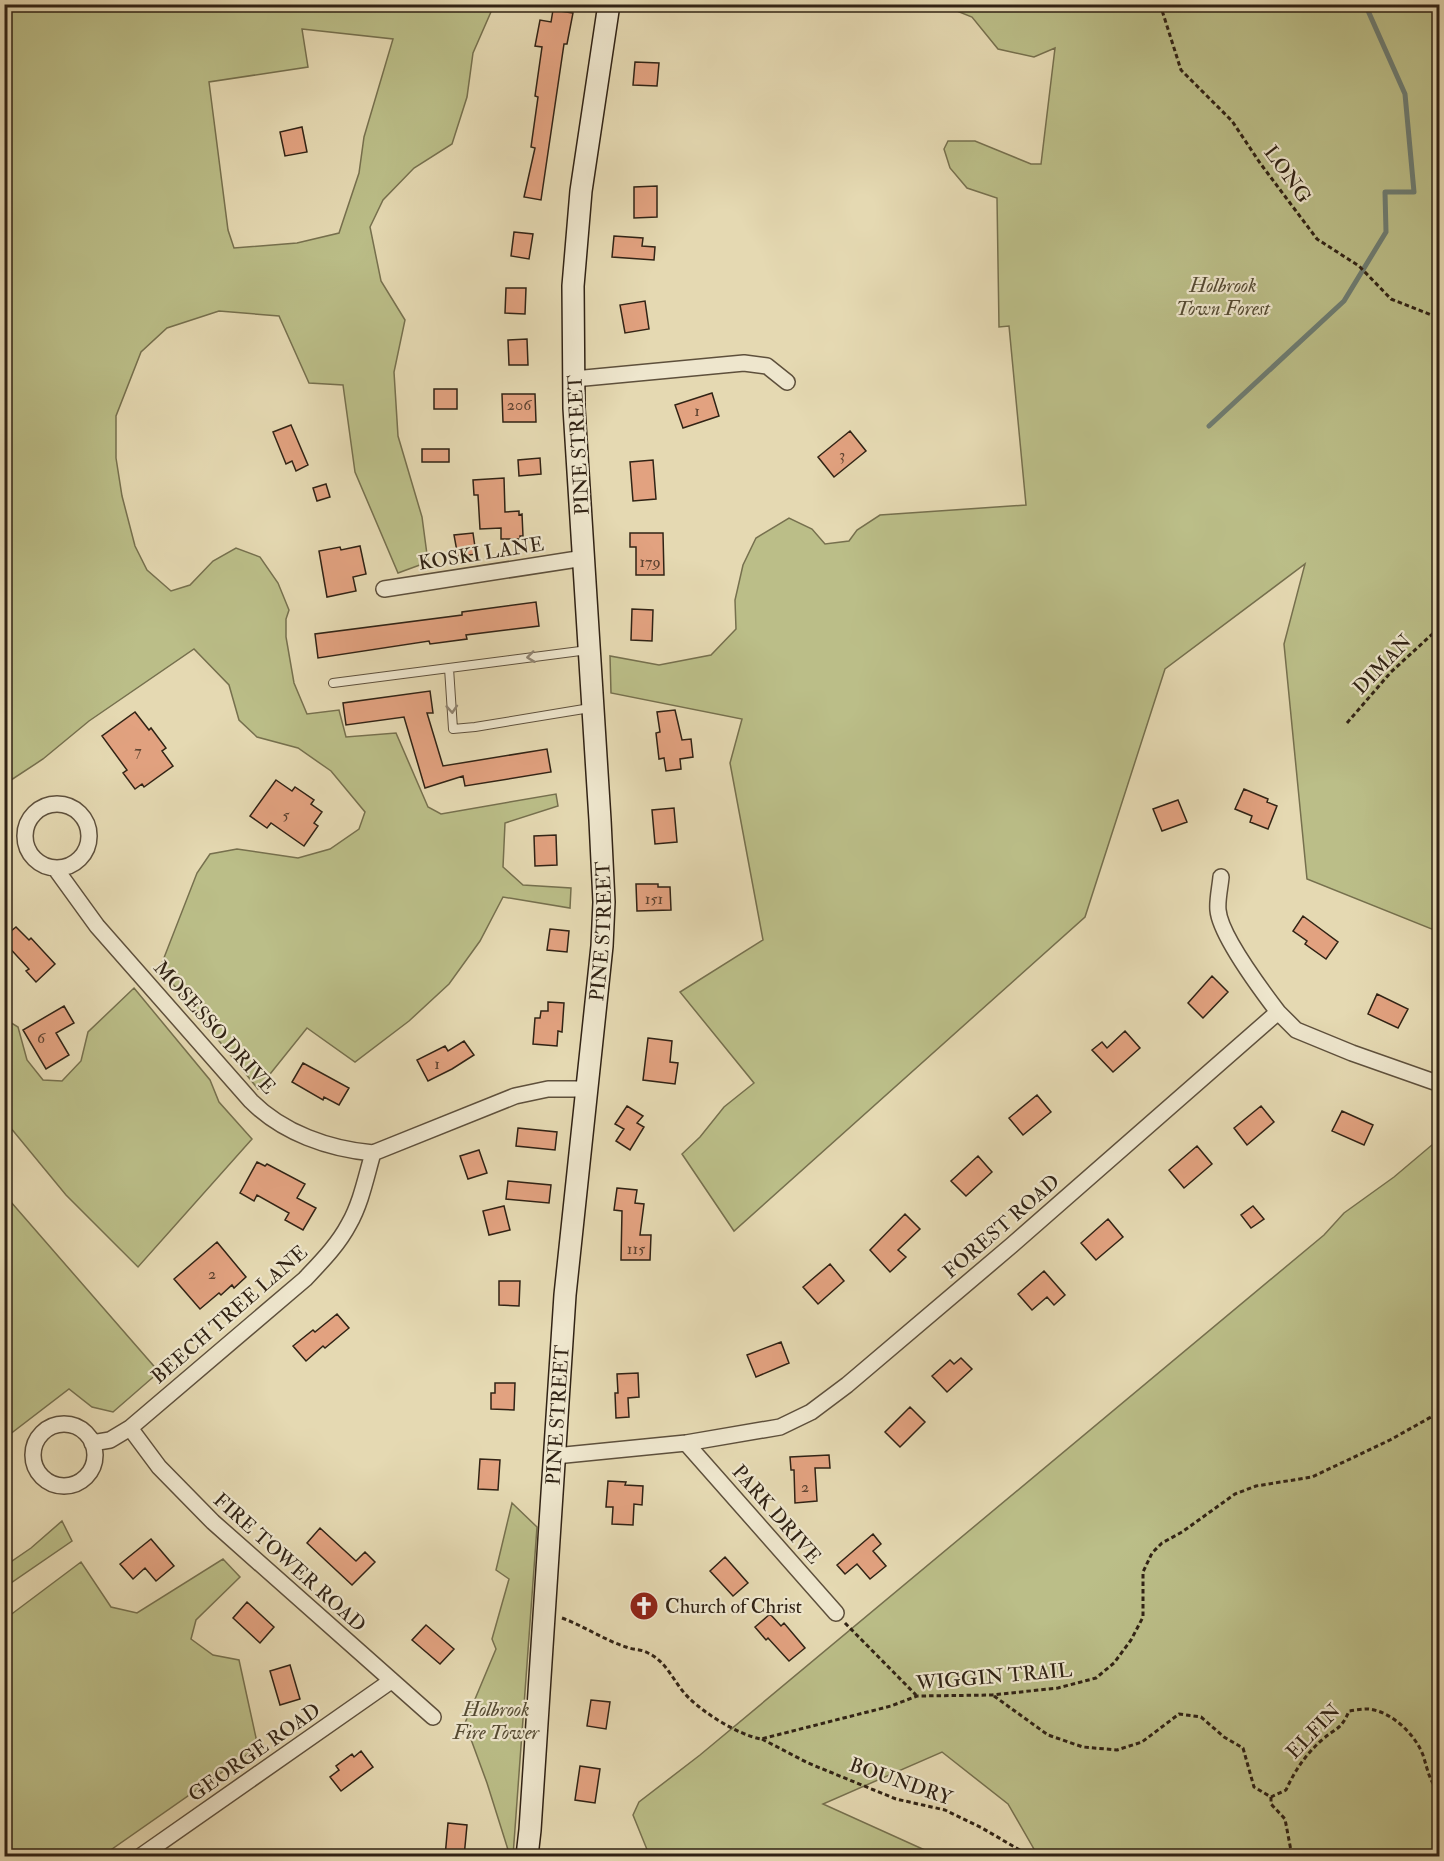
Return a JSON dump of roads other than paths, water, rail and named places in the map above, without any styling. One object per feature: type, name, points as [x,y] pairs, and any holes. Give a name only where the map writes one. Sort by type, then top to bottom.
[{"type":"main road","name":"PINE STREET","points":[[527,1857],[565,1295],[600,975],[604,902],[574,379],[573,286],[581,191],[609,4]]},
{"type":"street","points":[[574,379],[744,363],[767,366],[787,382]]},
{"type":"street","name":"KOSKI LANE","points":[[384,589],[584,558]]},
{"type":"street","name":"MOSESSO DRIVE","points":[[55,868],[65,867],[75,862],[87,846],[88,835],[81,816],[73,809],[63,805],[43,807],[34,813],[28,822],[25,842],[29,852],[36,860],[45,866],[55,868],[97,926],[265,1115],[299,1135],[354,1151],[373,1153]]},
{"type":"street","points":[[1221,877],[1218,911],[1226,934],[1278,1012],[1296,1029],[1352,1053],[1440,1084]]},
{"type":"street","name":"FOREST ROAD","points":[[555,1456],[686,1443],[780,1427],[811,1412],[847,1385],[1012,1245],[1278,1012]]},
{"type":"street","points":[[373,1153],[494,1103],[524,1094],[548,1089],[588,1089]]},
{"type":"street","name":"BEECH TREE LANE","points":[[92,1443],[110,1440],[130,1428],[305,1279],[350,1224],[373,1153]]},
{"type":"street","points":[[60,1424],[80,1428],[92,1443],[95,1453],[94,1463],[82,1480],[72,1485],[62,1486],[52,1483],[36,1470],[33,1450],[36,1440],[50,1426],[60,1424]]},
{"type":"street","name":"FIRE TOWER ROAD","points":[[130,1428],[159,1467],[182,1492],[433,1717]]},
{"type":"street","name":"PARK DRIVE","points":[[686,1443],[836,1613]]},
{"type":"street","name":"GEORGE ROAD","points":[[141,1857],[391,1681]]},
{"type":"lane","points":[[333,683],[589,650]]},
{"type":"lane","points":[[449,668],[453,729],[593,708]]},
{"type":"waterway","points":[[1209,426],[1344,301],[1386,232],[1385,192],[1414,192],[1405,94],[1365,4]]},
{"type":"place","name":"Church of Christ","points":[[644,1606]]},
{"type":"park label","name":"Holbrook Town Forest","points":[[1223,296]]},
{"type":"park label","name":"Holbrook Fire Tower","points":[[496,1720]]}]
